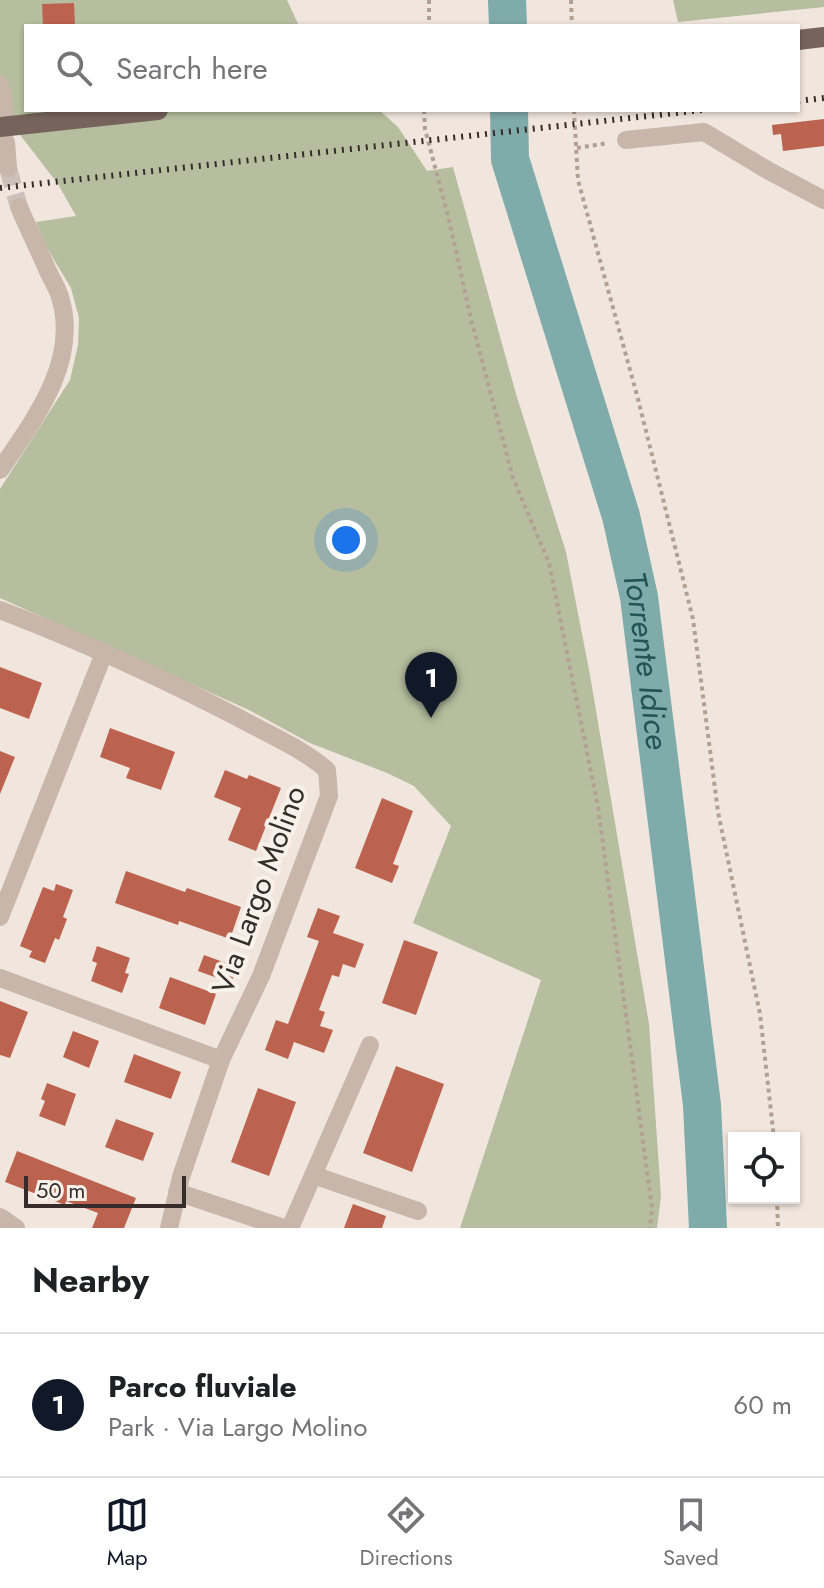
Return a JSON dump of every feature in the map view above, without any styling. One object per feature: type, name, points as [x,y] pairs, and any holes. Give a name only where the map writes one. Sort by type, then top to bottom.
[{"type":"main road","points":[[800,40],[824,37]]},
{"type":"main road","points":[[4,126],[139,112]]},
{"type":"street","points":[[0,85],[8,168]]},
{"type":"street","points":[[626,140],[704,132],[824,200]]},
{"type":"street","points":[[0,470],[53,385],[63,351],[65,323],[60,296],[19,207]]},
{"type":"street","name":"Via Largo Molino","points":[[0,610],[79,641],[197,696],[295,747],[327,770],[329,796],[261,976],[221,1060],[181,1177],[169,1228]]},
{"type":"street","points":[[0,917],[104,653]]},
{"type":"street","points":[[0,978],[221,1060]]},
{"type":"street","points":[[290,1228],[370,1045]]},
{"type":"street","points":[[313,1175],[418,1211]]},
{"type":"street","points":[[177,1192],[284,1228]]},
{"type":"street","points":[[0,1217],[16,1228]]},
{"type":"path","points":[[429,0],[429,24]]},
{"type":"path","points":[[571,0],[572,24]]},
{"type":"path","points":[[424,112],[425,129],[471,319],[513,478],[549,563],[598,807],[652,1208],[650,1228]]},
{"type":"path","points":[[574,112],[578,180],[638,399],[693,619],[718,812],[760,1014],[773,1132]]},
{"type":"path","points":[[576,149],[626,140]]},
{"type":"path","points":[[777,1204],[778,1228]]},
{"type":"green space","points":[[0,0],[287,0],[298,24],[24,24],[24,112],[381,112],[398,127],[427,171],[453,167],[516,394],[566,552],[590,675],[649,1024],[661,1196],[657,1228],[460,1228],[541,980],[413,923],[451,826],[414,786],[310,743],[249,710],[0,598],[0,489],[70,380],[78,345],[79,318],[71,288],[44,243],[36,222],[76,216],[58,184],[0,109]]},
{"type":"green space","points":[[673,0],[824,0],[824,7],[678,22]]},
{"type":"building","points":[[74,3],[75,24],[43,24],[42,4]]},
{"type":"building","points":[[824,119],[824,146],[783,151],[781,134],[773,135],[772,125]]},
{"type":"building","points":[[0,667],[42,683],[29,719],[0,708]]},
{"type":"building","points":[[110,728],[175,752],[161,790],[126,778],[130,768],[100,757]]},
{"type":"building","points":[[0,751],[15,757],[0,794]]},
{"type":"building","points":[[225,770],[247,779],[249,775],[281,788],[256,851],[228,840],[241,808],[214,797]]},
{"type":"building","points":[[382,798],[413,811],[393,864],[399,866],[392,883],[355,868]]},
{"type":"building","points":[[126,871],[185,892],[187,888],[241,907],[230,939],[115,903]]},
{"type":"building","points":[[56,884],[73,890],[59,940],[55,938],[45,963],[29,957],[32,951],[20,946],[43,887],[54,891]]},
{"type":"building","points":[[318,908],[340,916],[333,933],[364,944],[355,968],[343,964],[339,977],[332,975],[319,1010],[325,1012],[320,1026],[333,1030],[324,1053],[294,1042],[288,1059],[265,1050],[276,1020],[288,1024],[319,941],[307,937]]},
{"type":"building","points":[[404,940],[438,952],[416,1015],[382,1003]]},
{"type":"building","points":[[97,946],[130,958],[125,973],[129,974],[122,993],[91,981],[97,963],[92,961]]},
{"type":"building","points":[[204,955],[237,967],[231,983],[198,971]]},
{"type":"building","points":[[170,977],[216,994],[205,1025],[159,1008]]},
{"type":"building","points":[[0,1001],[28,1012],[10,1058],[0,1055]]},
{"type":"building","points":[[73,1031],[99,1041],[89,1068],[63,1057]]},
{"type":"building","points":[[134,1054],[181,1072],[171,1099],[124,1082]]},
{"type":"building","points":[[396,1066],[444,1084],[412,1172],[363,1153]]},
{"type":"building","points":[[47,1083],[76,1094],[65,1126],[39,1116]]},
{"type":"building","points":[[258,1088],[296,1102],[269,1176],[231,1162]]},
{"type":"building","points":[[116,1119],[154,1133],[143,1161],[105,1147]]},
{"type":"building","points":[[17,1151],[136,1198],[124,1228],[92,1228],[98,1213],[66,1201],[65,1205],[5,1182]]},
{"type":"building","points":[[353,1204],[386,1216],[382,1228],[344,1228]]},
{"type":"waterway","name":"Torrente Idice","points":[[507,0],[508,24]]},
{"type":"waterway","name":"Torrente Idice","points":[[509,112],[510,159],[621,516],[639,597],[702,1105],[708,1228]]},
{"type":"tunnel","points":[[8,168],[19,207]]},
{"type":"railway","points":[[800,101],[824,98]]},
{"type":"railway","points":[[0,188],[684,112]]},
{"type":"place","name":"Parco fluviale","points":[[431,718]]}]
